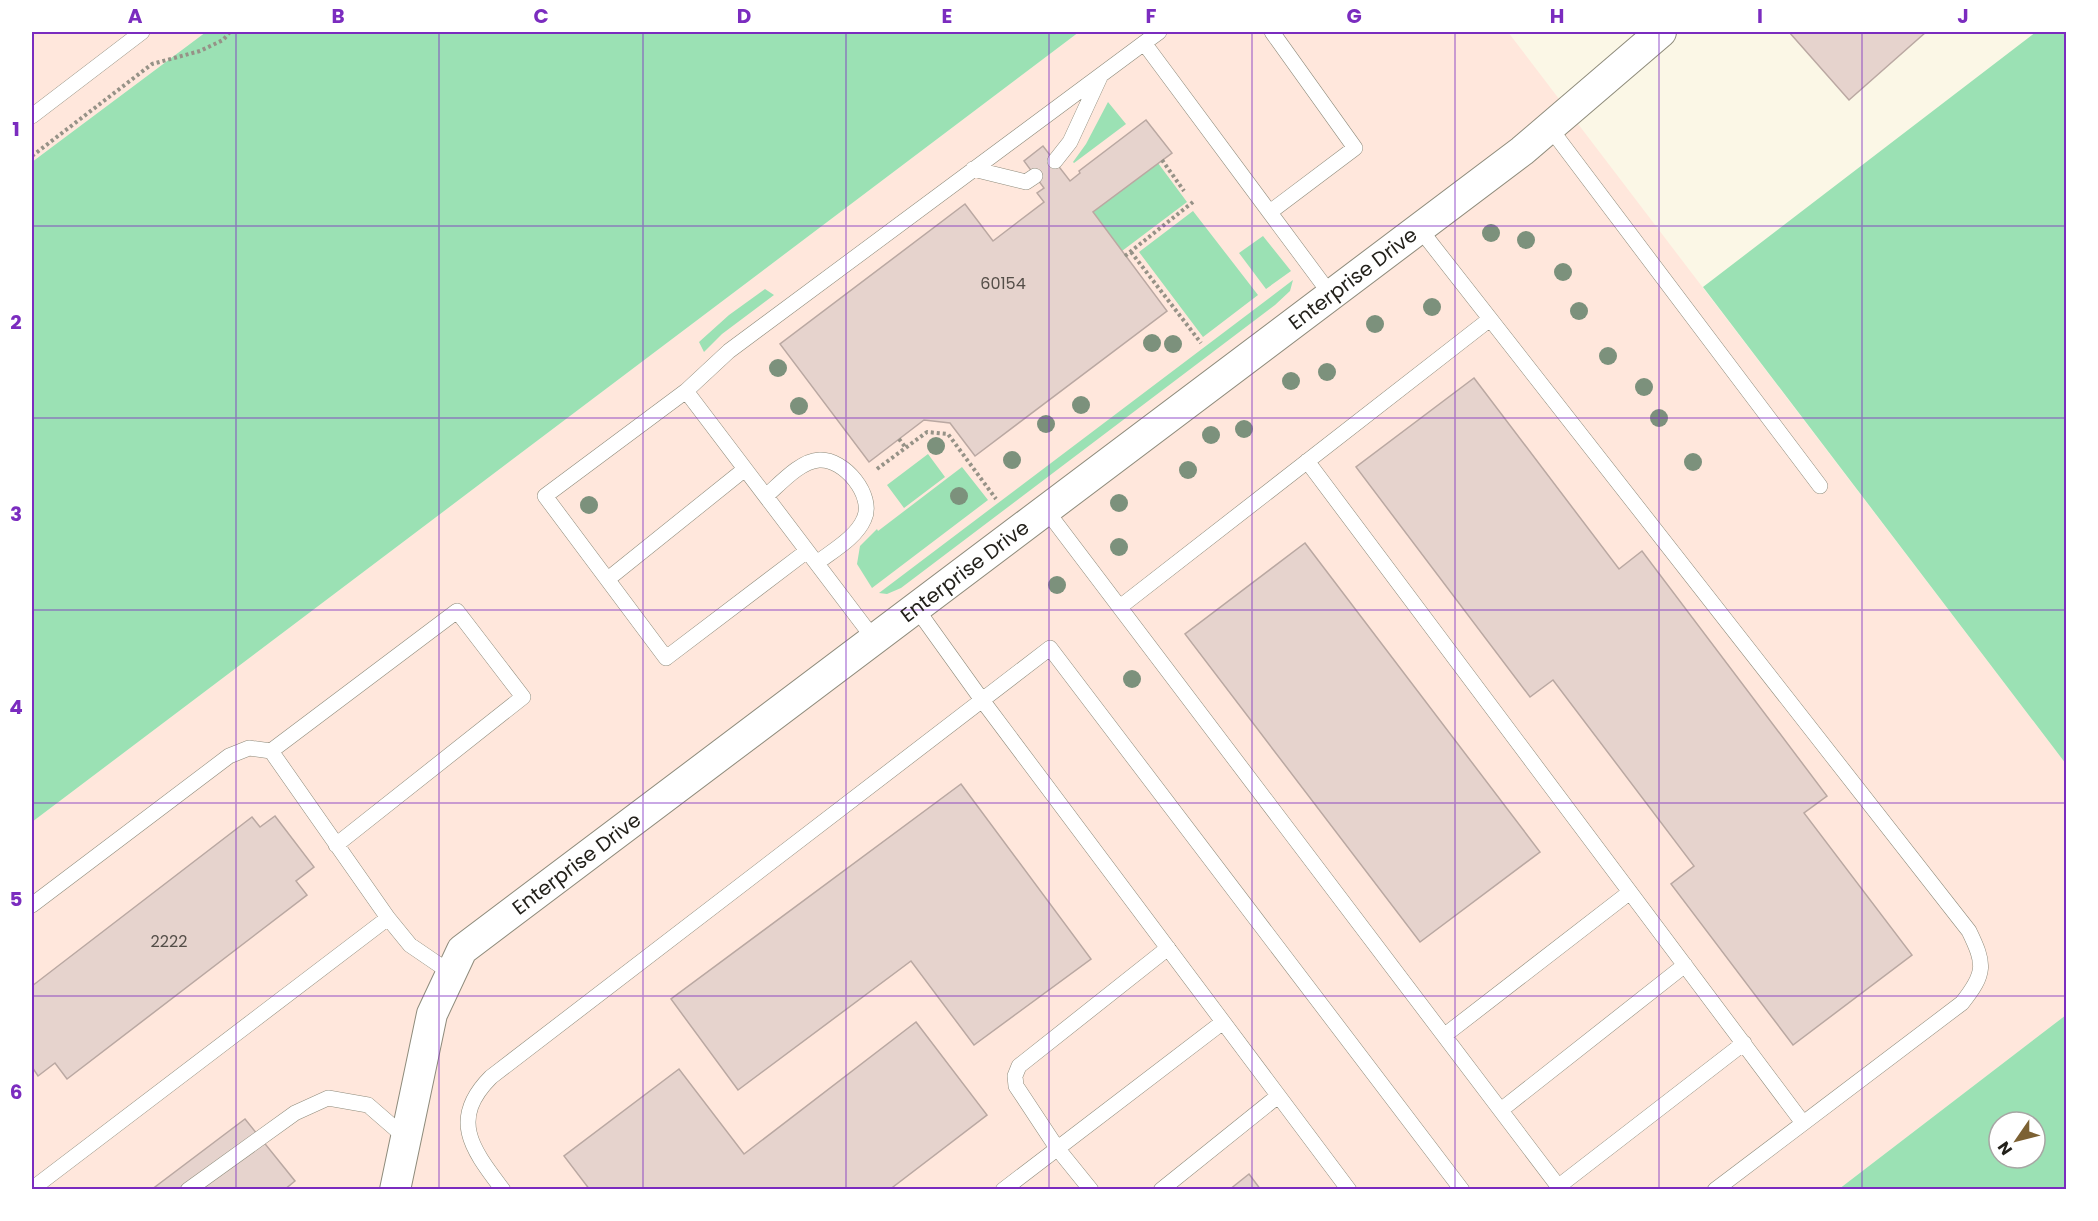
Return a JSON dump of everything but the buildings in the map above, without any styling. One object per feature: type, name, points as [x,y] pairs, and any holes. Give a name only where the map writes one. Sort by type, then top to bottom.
[{"type":"street","name":"Enterprise Drive","points":[[395,1190],[432,1014],[462,950],[1550,128],[1661,32]]},
{"type":"lane","points":[[32,116],[142,32]]},
{"type":"lane","points":[[807,551],[666,658],[545,496],[686,391],[729,351],[1159,32]]},
{"type":"lane","points":[[1270,212],[1355,148],[1272,32]]},
{"type":"lane","points":[[1144,43],[1331,295]]},
{"type":"lane","points":[[1054,161],[1070,142],[1101,74]]},
{"type":"lane","points":[[1550,128],[1820,486]]},
{"type":"lane","points":[[973,169],[1026,182],[1035,176]]},
{"type":"lane","points":[[1419,228],[1969,931],[1981,956],[1978,983],[1962,1003],[1715,1190]]},
{"type":"lane","points":[[1119,607],[1490,319]]},
{"type":"lane","points":[[686,391],[874,639]]},
{"type":"lane","points":[[766,496],[805,464],[819,460],[836,463],[856,482],[864,500],[865,517],[856,532],[817,563]]},
{"type":"lane","points":[[1307,461],[1803,1123]]},
{"type":"lane","points":[[608,579],[745,469]]},
{"type":"lane","points":[[1046,510],[1560,1188],[1744,1043]]},
{"type":"lane","points":[[916,608],[982,700],[1349,1190]]},
{"type":"lane","points":[[32,904],[229,756],[249,748],[271,751],[457,611],[523,697],[336,845]]},
{"type":"lane","points":[[502,1190],[474,1151],[467,1131],[471,1107],[478,1090],[484,1084],[1050,648],[1462,1190]]},
{"type":"lane","points":[[271,751],[388,918],[410,945],[451,974]]},
{"type":"lane","points":[[1445,1035],[1630,892]]},
{"type":"lane","points":[[32,1189],[388,918]]},
{"type":"lane","points":[[1091,1190],[1057,1148],[1016,1086],[1015,1076],[1019,1066],[1168,948]]},
{"type":"lane","points":[[1501,1110],[1685,965]]},
{"type":"lane","points":[[1003,1190],[1223,1022]]},
{"type":"lane","points":[[1161,1190],[1278,1096]]},
{"type":"lane","points":[[188,1190],[268,1130],[295,1113],[328,1098],[368,1105],[406,1138]]},
{"type":"path","points":[[32,156],[152,64],[200,51],[223,40],[230,32]]},
{"type":"path","points":[[1162,160],[1184,190]]},
{"type":"path","points":[[1125,256],[1193,202]]},
{"type":"path","points":[[1131,252],[1201,344]]},
{"type":"path","points":[[874,472],[927,432],[948,434],[996,499]]},
{"type":"path","points":[[899,439],[906,448]]},
{"type":"shaded area","points":[[32,32],[206,32],[32,162]]},
{"type":"shaded area","points":[[1079,32],[1508,32],[2066,764],[2066,1015],[1839,1189],[32,1190],[32,822]]},
{"type":"green space","points":[[206,32],[1079,32],[32,822],[32,162]]},
{"type":"green space","points":[[2036,32],[2066,32],[2066,764],[1703,287]]},
{"type":"green space","points":[[1108,102],[1126,124],[1074,163],[1073,162],[1086,144]]},
{"type":"green space","points":[[1158,163],[1187,202],[1122,251],[1093,212]]},
{"type":"green space","points":[[1193,211],[1258,295],[1203,337],[1139,252]]},
{"type":"green space","points":[[1263,236],[1291,271],[1266,289],[1239,253]]},
{"type":"green space","points":[[1293,280],[1290,291],[1275,305],[901,588],[887,594],[879,593]]},
{"type":"green space","points":[[765,289],[774,295],[722,334],[704,352],[699,342],[729,315]]},
{"type":"green space","points":[[928,454],[945,477],[904,508],[887,485]]},
{"type":"green space","points":[[962,467],[988,500],[872,588],[857,564],[860,546],[877,529],[878,531]]},
{"type":"green space","points":[[2066,1015],[2066,1189],[1839,1189]]}]
